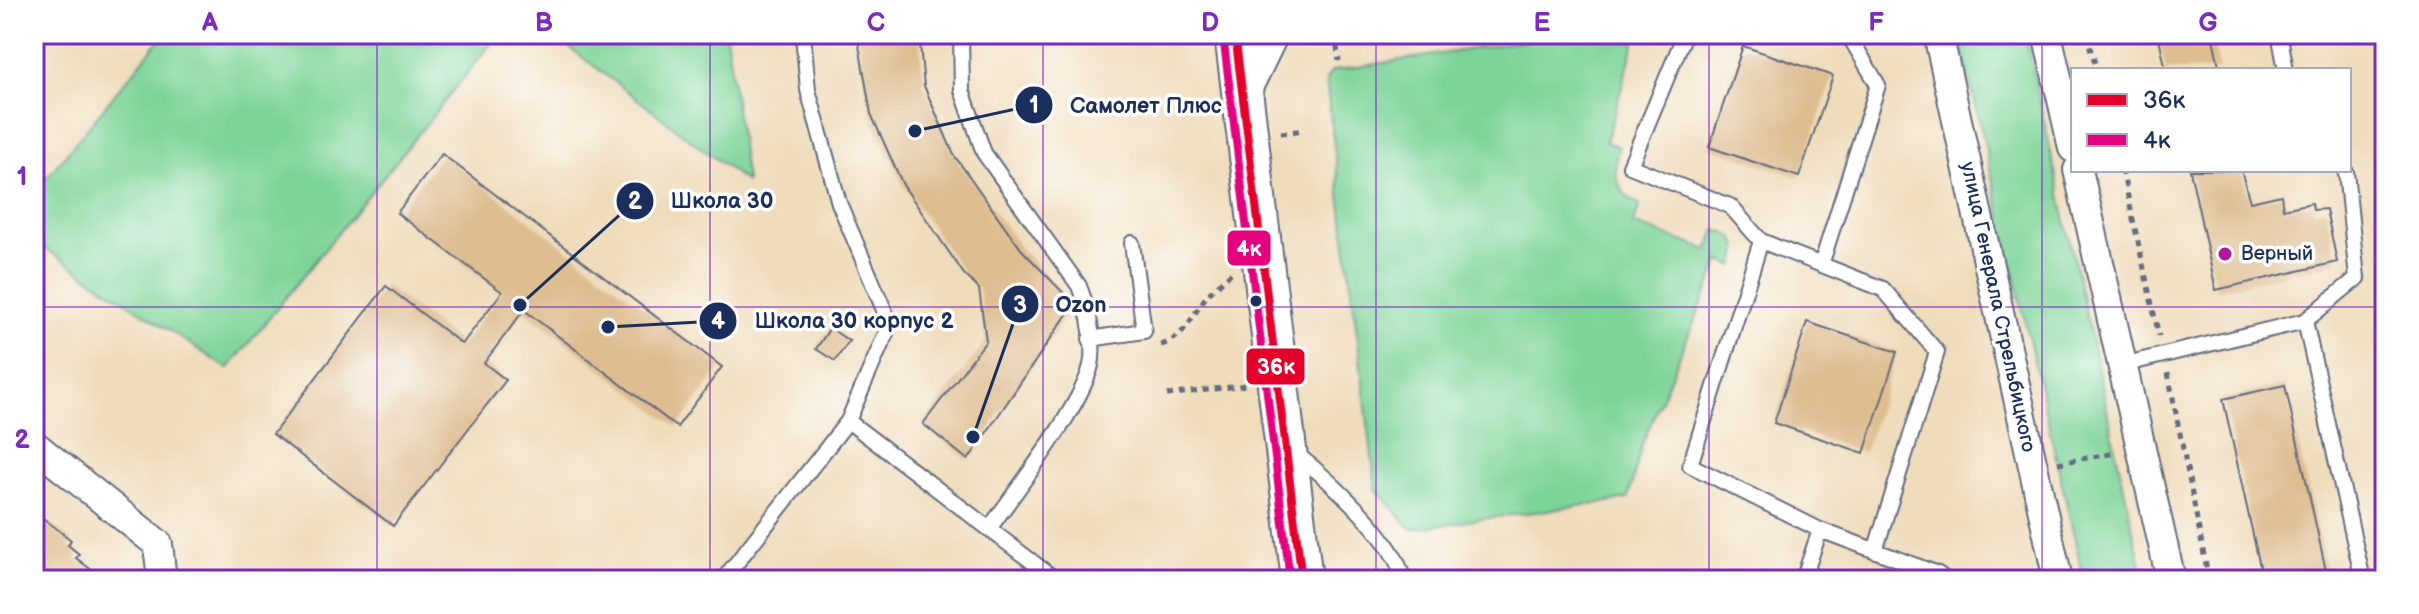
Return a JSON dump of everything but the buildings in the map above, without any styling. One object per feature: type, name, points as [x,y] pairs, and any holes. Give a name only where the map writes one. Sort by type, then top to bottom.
[{"type":"main road","points":[[1235,34],[1302,580]]},
{"type":"street","points":[[1243,98],[1274,34]]},
{"type":"street","name":"улица Генерала Стрельбицкого","points":[[1938,34],[2058,580]]},
{"type":"street","points":[[2047,34],[2071,139]]},
{"type":"street","points":[[2078,172],[2171,580]]},
{"type":"street","points":[[34,445],[158,544],[162,580]]},
{"type":"lane","points":[[723,580],[848,421],[890,324],[839,203],[808,90],[803,34]]},
{"type":"lane","points":[[961,34],[962,90],[984,153],[1079,286],[1089,310],[1092,360],[1080,396],[989,529]]},
{"type":"lane","points":[[1685,34],[1630,166],[1730,206],[1761,241],[1883,289],[1937,352],[1875,551]]},
{"type":"lane","points":[[1821,265],[1878,85],[1848,34]]},
{"type":"lane","points":[[2286,68],[2280,38],[2288,34]]},
{"type":"lane","points":[[2122,365],[2305,321],[2357,278],[2346,172]]},
{"type":"lane","points":[[1761,241],[1690,465],[1820,530],[1938,574],[1946,580]]},
{"type":"lane","points":[[1090,339],[1144,331],[1132,243]]},
{"type":"lane","points":[[2305,321],[2363,580]]},
{"type":"lane","points":[[848,421],[1056,580]]},
{"type":"lane","points":[[1285,445],[1318,470],[1370,523],[1401,567],[1403,580]]},
{"type":"lane","points":[[1803,580],[1820,530]]},
{"type":"path","points":[[1335,34],[1339,61]]},
{"type":"path","points":[[2086,34],[2096,68]]},
{"type":"path","points":[[1156,346],[1169,343],[1190,324],[1206,298],[1234,271]]},
{"type":"path","points":[[1167,395],[1257,383]]},
{"type":"path","points":[[2034,468],[2182,440]]},
{"type":"green space","points":[[164,34],[499,34],[228,369],[34,241],[34,193]]},
{"type":"green space","points":[[552,34],[726,34],[746,182]]},
{"type":"green space","points":[[1569,34],[1637,34],[1606,142],[1619,147],[1616,164],[1618,180],[1625,194],[1640,205],[1633,224],[1708,250],[1716,230],[1723,232],[1733,238],[1738,247],[1734,266],[1720,261],[1642,444],[1628,499],[1411,529],[1376,489],[1326,80],[1332,71]]},
{"type":"green space","points":[[1990,34],[2025,34],[2144,580],[2084,580],[1961,41]]},
{"type":"transit line","name":"36к","points":[[1235,34],[1302,580]]},
{"type":"transit line","name":"4к","points":[[1223,35],[1290,580]]},
{"type":"place","name":"Самолет Плюс","points":[[915,131]]},
{"type":"place","name":"Верный","points":[[2225,254]]},
{"type":"place","name":"Школа 30","points":[[520,305]]},
{"type":"place","name":"Школа 30 корпус 2","points":[[608,327]]},
{"type":"place","name":"Ozon","points":[[973,437]]}]
